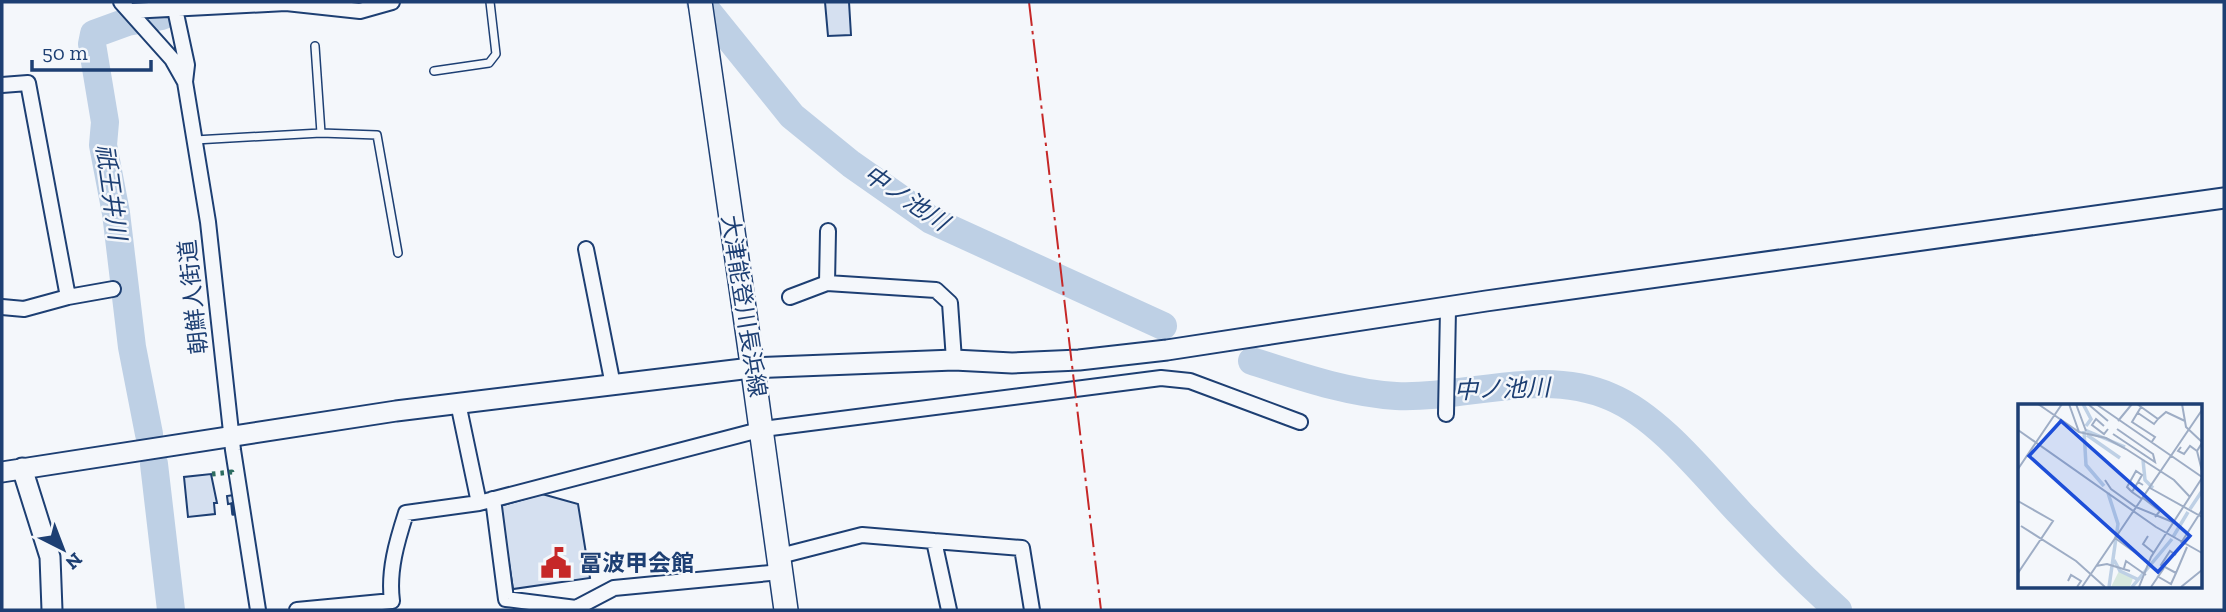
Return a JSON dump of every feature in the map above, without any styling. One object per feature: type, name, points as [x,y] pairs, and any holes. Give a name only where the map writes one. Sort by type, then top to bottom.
[{"type":"main road","name":"大津能登川長浜線","points":[[700,2],[751,368],[764,429],[786,610]]},
{"type":"street","points":[[132,14],[168,9],[286,3],[360,11],[392,2]]},
{"type":"street","points":[[168,9],[187,65],[185,82]]},
{"type":"street","name":"朝鮮人街道","points":[[132,14],[172,59],[185,82],[208,222],[213,286],[258,610]]},
{"type":"street","points":[[2,85],[27,83],[68,298]]},
{"type":"street","points":[[2,472],[233,435],[751,368],[954,360],[1012,363],[1079,360],[2224,198]]},
{"type":"street","points":[[827,283],[828,231]]},
{"type":"street","points":[[586,249],[613,385]]},
{"type":"street","points":[[790,297],[827,283],[936,289],[950,303],[954,360]]},
{"type":"street","points":[[2,307],[24,309],[113,289]]},
{"type":"street","points":[[1446,414],[1448,309]]},
{"type":"street","points":[[297,610],[392,601],[390,587],[395,549],[406,513],[486,501],[764,429],[828,419],[981,404],[1161,378],[1190,381],[1300,422]]},
{"type":"street","points":[[458,404],[486,501],[506,598],[576,608],[614,589],[780,564],[862,536],[1022,548],[1032,610]]},
{"type":"street","points":[[22,468],[50,557],[52,610]]},
{"type":"street","points":[[934,541],[949,610]]},
{"type":"lane","points":[[434,71],[489,63],[496,54],[490,2]]},
{"type":"lane","points":[[315,46],[321,133]]},
{"type":"lane","points":[[195,140],[321,133],[377,135],[398,253]]},
{"type":"building","points":[[825,2],[849,2],[851,35],[828,36]]},
{"type":"building","points":[[211,474],[217,503],[214,503],[215,514],[188,517],[184,477]]},
{"type":"building","name":"冨波甲会館","points":[[542,494],[578,504],[590,578],[513,589],[500,506]]},
{"type":"building","points":[[234,495],[235,503],[228,504],[227,496]]},
{"type":"waterway","name":"祇王井川","points":[[149,434],[132,347],[116,213],[103,145],[105,122],[92,44],[94,34],[127,22],[162,16],[163,2]]},
{"type":"waterway","name":"中ノ池川","points":[[700,2],[792,116],[851,164],[931,220],[1163,326]]},
{"type":"waterway","name":"中ノ池川","points":[[1252,361],[1323,383],[1396,396],[1423,396],[1531,384],[1585,388],[1611,397],[1629,406],[1664,433],[1776,550],[1838,610]]},
{"type":"waterway","name":"祇王井川","points":[[154,464],[171,610]]},
{"type":"hedge","points":[[212,474],[232,472],[233,476]]},
{"type":"wall","points":[[232,504],[233,514]]},
{"type":"power","points":[[1029,2],[1101,610]]},
{"type":"place","name":"冨波甲会館","points":[[556,563]]}]
